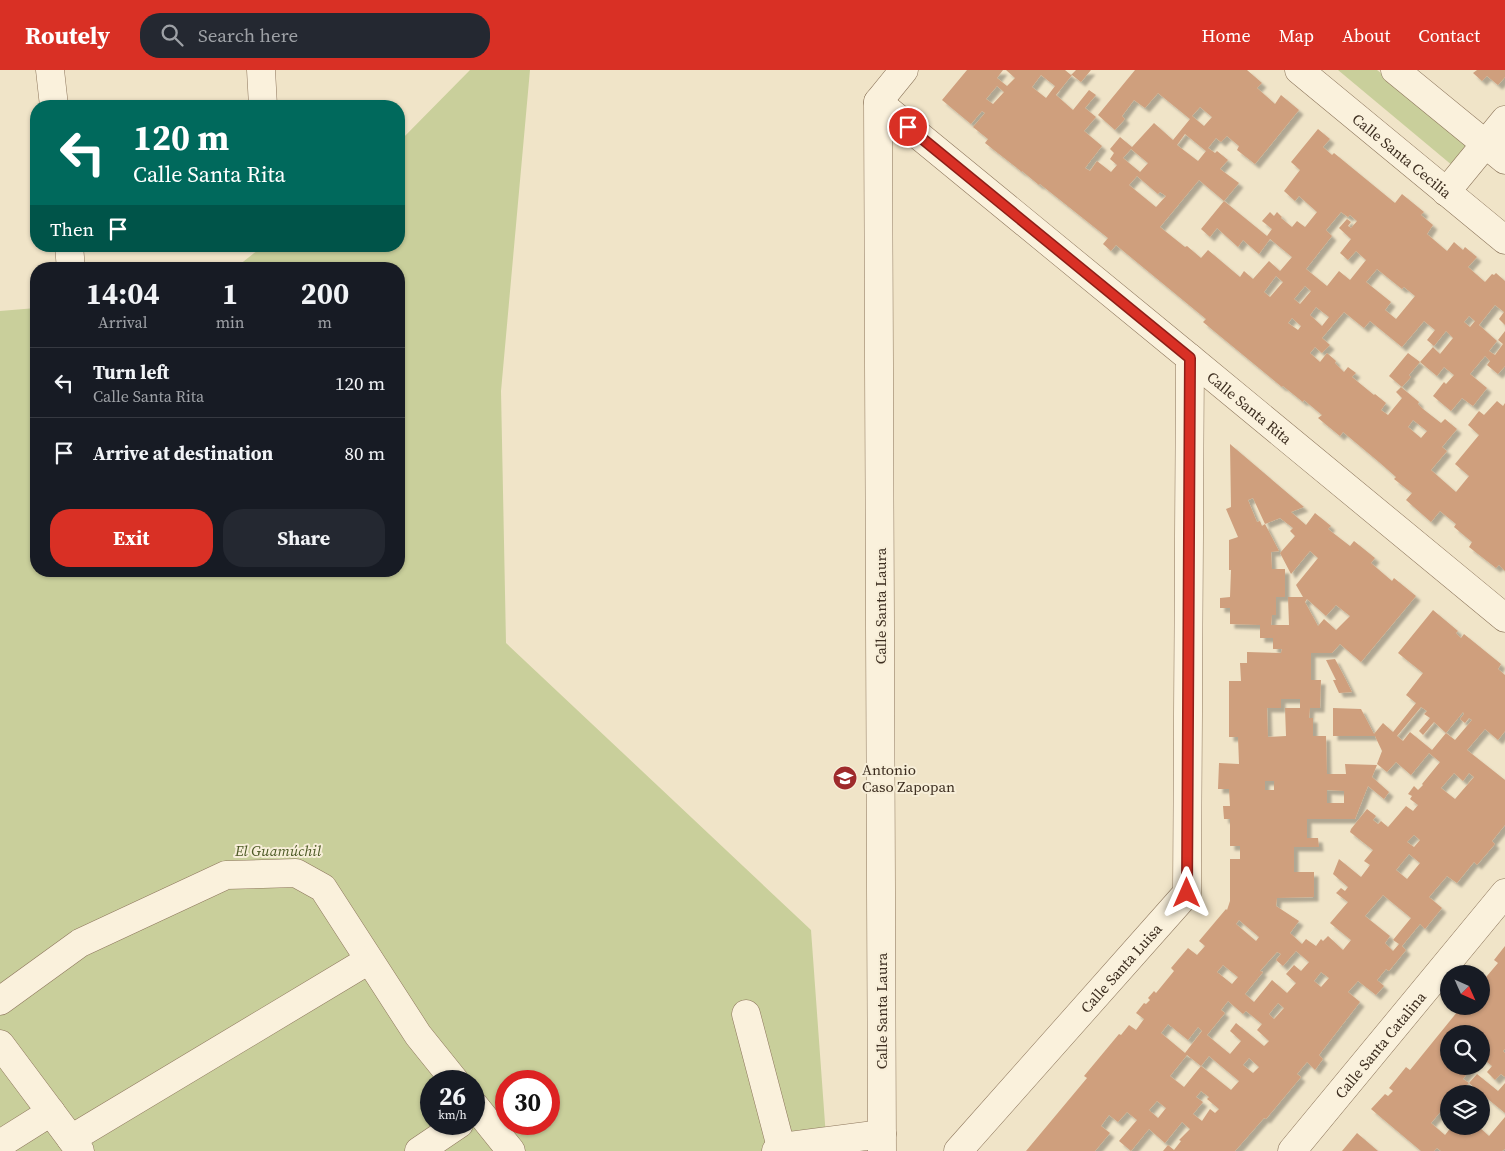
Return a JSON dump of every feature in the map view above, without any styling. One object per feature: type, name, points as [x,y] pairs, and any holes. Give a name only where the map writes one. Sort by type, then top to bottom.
[{"type":"street","points":[[50,70],[53,100]]},
{"type":"street","points":[[262,70],[263,100]]},
{"type":"street","points":[[878,102],[904,70]]},
{"type":"street","name":"Calle Santa Cecilia","points":[[1299,70],[1505,240]]},
{"type":"street","points":[[1395,70],[1495,152]]},
{"type":"street","name":"Calle Santa Rita","points":[[878,102],[1505,618]]},
{"type":"street","name":"Calle Santa Laura","points":[[878,102],[882,1142]]},
{"type":"street","points":[[1446,192],[1495,152],[1505,120]]},
{"type":"street","name":"Calle Santa Luisa","points":[[958,1151],[1187,893],[1190,358]]},
{"type":"street","points":[[0,1001],[80,943],[226,875],[296,873],[323,888],[418,1035],[446,1070]]},
{"type":"street","name":"Calle Santa Catalina","points":[[1292,1151],[1505,893]]},
{"type":"street","points":[[0,1044],[76,1145],[370,960]]},
{"type":"street","points":[[746,1014],[780,1150],[882,1142]]},
{"type":"street","points":[[0,1144],[51,1112]]},
{"type":"street","points":[[485,1126],[511,1151]]},
{"type":"street","points":[[420,1151],[441,1135]]},
{"type":"green space","name":"El Guamúchil","points":[[470,70],[530,70],[501,391],[506,643],[811,930],[827,1151],[0,1151],[0,311],[30,308],[30,577],[405,577],[405,262],[243,262],[255,252],[405,252],[405,136]]},
{"type":"green space","points":[[1338,70],[1377,70],[1476,147],[1459,171]]},
{"type":"building","points":[[967,70],[1003,70],[997,78],[1007,86],[1015,78],[1006,70],[1065,70],[1071,75],[1076,70],[1091,70],[1081,82],[1072,75],[1056,95],[1073,110],[1089,90],[1096,95],[1085,108],[1096,117],[1084,131],[1102,146],[1085,168],[1090,171],[1097,161],[1111,172],[1117,165],[1110,159],[1114,153],[1110,149],[1120,137],[1132,147],[1154,123],[1173,140],[1190,119],[1158,93],[1145,108],[1134,100],[1122,116],[1125,119],[1115,130],[1098,115],[1135,70],[1247,70],[1262,83],[1257,88],[1275,104],[1281,95],[1299,110],[1255,164],[1237,150],[1239,146],[1227,136],[1221,142],[1216,138],[1208,148],[1215,153],[1217,151],[1228,160],[1220,169],[1239,183],[1224,201],[1267,236],[1272,229],[1262,221],[1270,212],[1274,216],[1277,212],[1292,227],[1297,221],[1305,227],[1317,212],[1299,196],[1295,201],[1284,191],[1300,170],[1291,162],[1318,129],[1330,139],[1323,147],[1332,155],[1334,153],[1395,203],[1402,194],[1424,212],[1421,215],[1433,225],[1427,234],[1447,251],[1454,242],[1463,250],[1465,247],[1477,257],[1468,267],[1485,282],[1492,274],[1496,273],[1505,281],[1505,325],[1499,319],[1504,312],[1495,305],[1479,325],[1497,341],[1489,351],[1495,355],[1503,344],[1498,340],[1505,331],[1505,366],[1498,374],[1487,365],[1490,361],[1485,356],[1470,374],[1487,388],[1473,406],[1462,398],[1451,411],[1433,396],[1444,382],[1446,384],[1454,375],[1444,367],[1437,376],[1420,362],[1433,347],[1440,354],[1453,338],[1446,331],[1434,346],[1427,340],[1435,330],[1424,321],[1402,347],[1370,321],[1364,328],[1344,312],[1322,338],[1330,345],[1322,353],[1315,347],[1310,353],[1320,362],[1327,353],[1344,372],[1348,367],[1356,373],[1352,377],[1386,403],[1381,410],[1388,415],[1402,398],[1396,392],[1401,387],[1419,402],[1418,404],[1423,409],[1441,423],[1445,419],[1457,429],[1442,447],[1447,451],[1431,470],[1456,492],[1469,476],[1455,464],[1479,435],[1468,425],[1479,411],[1484,415],[1497,401],[1503,406],[1505,403],[1505,571],[1499,565],[1496,568],[1469,547],[1472,542],[1454,527],[1456,524],[1440,511],[1431,522],[1406,500],[1412,493],[1394,479],[1396,477],[1379,462],[1343,432],[1340,436],[1318,418],[1322,415],[1304,400],[1303,402],[1282,387],[1203,322],[1206,319],[1116,245],[1111,251],[1103,244],[1108,238],[985,143],[988,139],[973,127],[985,113],[982,111],[971,124],[942,100]],"holes":[[[1041,75],[1055,86],[1046,98],[1032,87]],[[997,86],[1004,92],[993,104],[986,99]],[[1200,107],[1212,117],[1204,126],[1192,116]],[[1185,134],[1206,151],[1198,161],[1177,145]],[[1131,149],[1148,163],[1140,172],[1123,158]],[[1137,176],[1158,194],[1160,192],[1166,196],[1156,207],[1129,185]],[[1199,180],[1224,201],[1201,229],[1210,237],[1217,228],[1238,247],[1243,240],[1259,254],[1270,239],[1292,257],[1280,271],[1269,261],[1253,279],[1244,271],[1240,277],[1208,250],[1201,258],[1160,227]],[[1341,212],[1348,217],[1350,215],[1357,221],[1351,228],[1348,226],[1351,222],[1347,219],[1339,228],[1351,239],[1340,253],[1348,260],[1356,251],[1366,260],[1350,280],[1339,271],[1327,286],[1306,269],[1332,236],[1326,230]],[[1377,269],[1402,289],[1404,287],[1415,296],[1396,319],[1385,310],[1391,302],[1366,282]],[[1276,276],[1283,282],[1270,297],[1264,292]],[[1305,286],[1311,291],[1300,304],[1294,299]],[[1316,307],[1329,317],[1322,326],[1310,315]],[[1469,316],[1475,321],[1470,327],[1464,322]],[[1292,318],[1301,326],[1298,330],[1288,323]],[[1413,420],[1427,431],[1421,438],[1408,427]]]},
{"type":"building","points":[[1477,70],[1505,70],[1505,77],[1498,85],[1487,76],[1482,81],[1473,73]]},
{"type":"building","points":[[1408,353],[1420,362],[1402,387],[1389,376]]},
{"type":"building","points":[[1230,444],[1304,507],[1291,512],[1306,525],[1315,513],[1331,526],[1328,529],[1350,546],[1354,541],[1375,558],[1371,563],[1392,581],[1394,578],[1416,596],[1361,662],[1340,644],[1332,653],[1311,653],[1311,680],[1321,680],[1320,708],[1310,708],[1309,718],[1313,718],[1313,736],[1326,736],[1327,774],[1346,774],[1345,764],[1377,765],[1372,777],[1389,792],[1384,799],[1368,786],[1355,819],[1307,819],[1307,838],[1318,838],[1319,847],[1294,847],[1294,872],[1314,872],[1314,897],[1277,898],[1276,906],[1299,921],[1290,933],[1302,944],[1306,939],[1316,946],[1321,939],[1323,941],[1328,936],[1343,950],[1351,940],[1330,923],[1348,902],[1336,893],[1341,888],[1345,891],[1348,887],[1333,874],[1339,859],[1361,877],[1370,865],[1364,861],[1373,850],[1350,832],[1351,829],[1367,809],[1376,816],[1373,820],[1378,824],[1381,821],[1388,827],[1406,806],[1413,811],[1418,805],[1410,799],[1412,796],[1408,794],[1414,786],[1418,790],[1423,785],[1440,762],[1429,753],[1411,775],[1396,762],[1387,772],[1377,764],[1382,751],[1375,736],[1333,736],[1333,708],[1361,709],[1374,734],[1383,723],[1393,732],[1416,703],[1406,695],[1423,673],[1398,653],[1433,610],[1458,631],[1456,633],[1461,638],[1464,634],[1501,664],[1498,669],[1505,675],[1505,731],[1498,740],[1485,729],[1467,750],[1505,780],[1505,825],[1492,841],[1495,844],[1477,865],[1474,862],[1457,883],[1447,876],[1429,897],[1442,908],[1425,929],[1420,924],[1402,946],[1406,950],[1389,971],[1386,969],[1377,980],[1384,986],[1376,995],[1358,981],[1348,992],[1360,1002],[1319,1055],[1323,1059],[1315,1070],[1307,1062],[1297,1074],[1301,1077],[1266,1119],[1264,1118],[1235,1151],[1163,1151],[1168,1145],[1174,1150],[1181,1141],[1179,1140],[1190,1129],[1182,1122],[1165,1143],[1149,1129],[1131,1151],[1119,1141],[1137,1120],[1127,1112],[1118,1122],[1109,1115],[1101,1126],[1110,1133],[1095,1151],[1026,1151],[1087,1078],[1084,1076],[1119,1034],[1121,1035],[1129,1025],[1136,1030],[1144,1019],[1136,1013],[1144,1003],[1146,1004],[1150,1000],[1148,998],[1154,991],[1156,993],[1174,971],[1171,968],[1188,948],[1197,955],[1205,946],[1199,941],[1227,910],[1230,901],[1230,859],[1240,859],[1240,846],[1230,846],[1230,819],[1224,819],[1223,806],[1230,806],[1229,789],[1218,789],[1219,763],[1239,764],[1238,737],[1229,737],[1229,681],[1241,681],[1240,663],[1247,663],[1247,652],[1281,653],[1282,649],[1273,649],[1273,638],[1260,638],[1260,625],[1230,624],[1230,608],[1220,608],[1220,598],[1230,597],[1229,540],[1238,537],[1226,509],[1231,507]],"holes":[[[1253,498],[1265,524],[1262,526],[1260,521],[1257,522],[1248,500]],[[1280,518],[1293,528],[1290,531],[1295,536],[1280,553],[1291,574],[1310,551],[1318,558],[1296,585],[1303,597],[1288,597],[1289,625],[1271,625],[1272,615],[1276,615],[1276,597],[1285,597],[1285,569],[1272,569],[1271,552],[1279,551],[1265,524]],[[1307,599],[1326,616],[1336,605],[1350,616],[1336,630],[1324,619],[1318,626],[1305,602]],[[1281,699],[1300,699],[1300,708],[1285,708],[1286,736],[1268,737],[1267,708],[1281,708]],[[1421,707],[1427,711],[1424,714],[1430,718],[1419,731],[1423,735],[1434,722],[1446,733],[1432,750],[1410,732],[1403,741],[1397,736]],[[1463,712],[1464,714],[1460,719],[1465,723],[1469,718],[1472,720],[1455,740],[1446,733]],[[1454,773],[1463,781],[1469,773],[1474,777],[1455,799],[1441,788]],[[1265,781],[1274,781],[1274,790],[1265,790]],[[1327,790],[1344,791],[1344,803],[1327,803]],[[1414,835],[1420,840],[1414,847],[1407,842]],[[1409,854],[1420,863],[1407,879],[1396,870]],[[1383,895],[1411,918],[1393,940],[1399,944],[1393,951],[1385,943],[1390,936],[1365,916]],[[1239,920],[1259,937],[1256,941],[1236,924]],[[1296,951],[1309,962],[1301,971],[1294,965],[1286,974],[1296,983],[1287,993],[1272,980],[1254,1002],[1245,994],[1263,972],[1260,971],[1277,952],[1281,954],[1276,960],[1283,966]],[[1223,965],[1238,977],[1232,984],[1217,972]],[[1321,972],[1329,978],[1321,987],[1314,981]],[[1228,1001],[1243,1014],[1246,1011],[1262,1024],[1257,1030],[1269,1041],[1264,1046],[1236,1023],[1230,1031],[1241,1041],[1230,1054],[1207,1035],[1225,1013],[1221,1010]],[[1278,1003],[1284,1008],[1274,1019],[1269,1014]],[[1168,1024],[1188,1040],[1198,1027],[1202,1031],[1185,1053],[1161,1033]],[[1187,1055],[1201,1066],[1184,1087],[1170,1076]],[[1209,1056],[1239,1081],[1231,1090],[1201,1066]],[[1249,1058],[1259,1067],[1253,1073],[1243,1065]],[[1201,1091],[1219,1109],[1215,1113],[1210,1109],[1202,1121],[1193,1114],[1203,1102],[1196,1097]],[[1157,1101],[1166,1108],[1158,1118],[1149,1110]]]},
{"type":"building","points":[[1335,659],[1352,692],[1339,693],[1333,680],[1336,680],[1326,660]]},
{"type":"building","points":[[1505,946],[1505,1049],[1503,1051],[1505,1053],[1505,1077],[1501,1074],[1495,1080],[1490,1075],[1492,1066],[1490,1064],[1490,1025],[1447,1025],[1455,1015],[1490,1015],[1490,972],[1498,963],[1494,960]]},
{"type":"building","points":[[1440,1033],[1440,1075],[1466,1075],[1463,1079],[1469,1083],[1467,1085],[1440,1085],[1440,1112],[1431,1123],[1440,1131],[1440,1135],[1489,1136],[1505,1117],[1505,1149],[1502,1151],[1441,1151],[1437,1148],[1434,1151],[1421,1151],[1371,1109],[1385,1094],[1388,1096],[1393,1091],[1389,1088],[1406,1067],[1410,1070]]},
{"type":"building","points":[[1478,1075],[1498,1091],[1505,1083],[1505,1113],[1490,1101],[1490,1085],[1471,1085],[1469,1083]]},
{"type":"building","points":[[1357,1133],[1378,1151],[1342,1151]]},
{"type":"place","name":"Antonio Caso Zapopan","points":[[845,778]]},
{"type":"route","points":[[908,127],[1190,358],[1187,893]]}]
